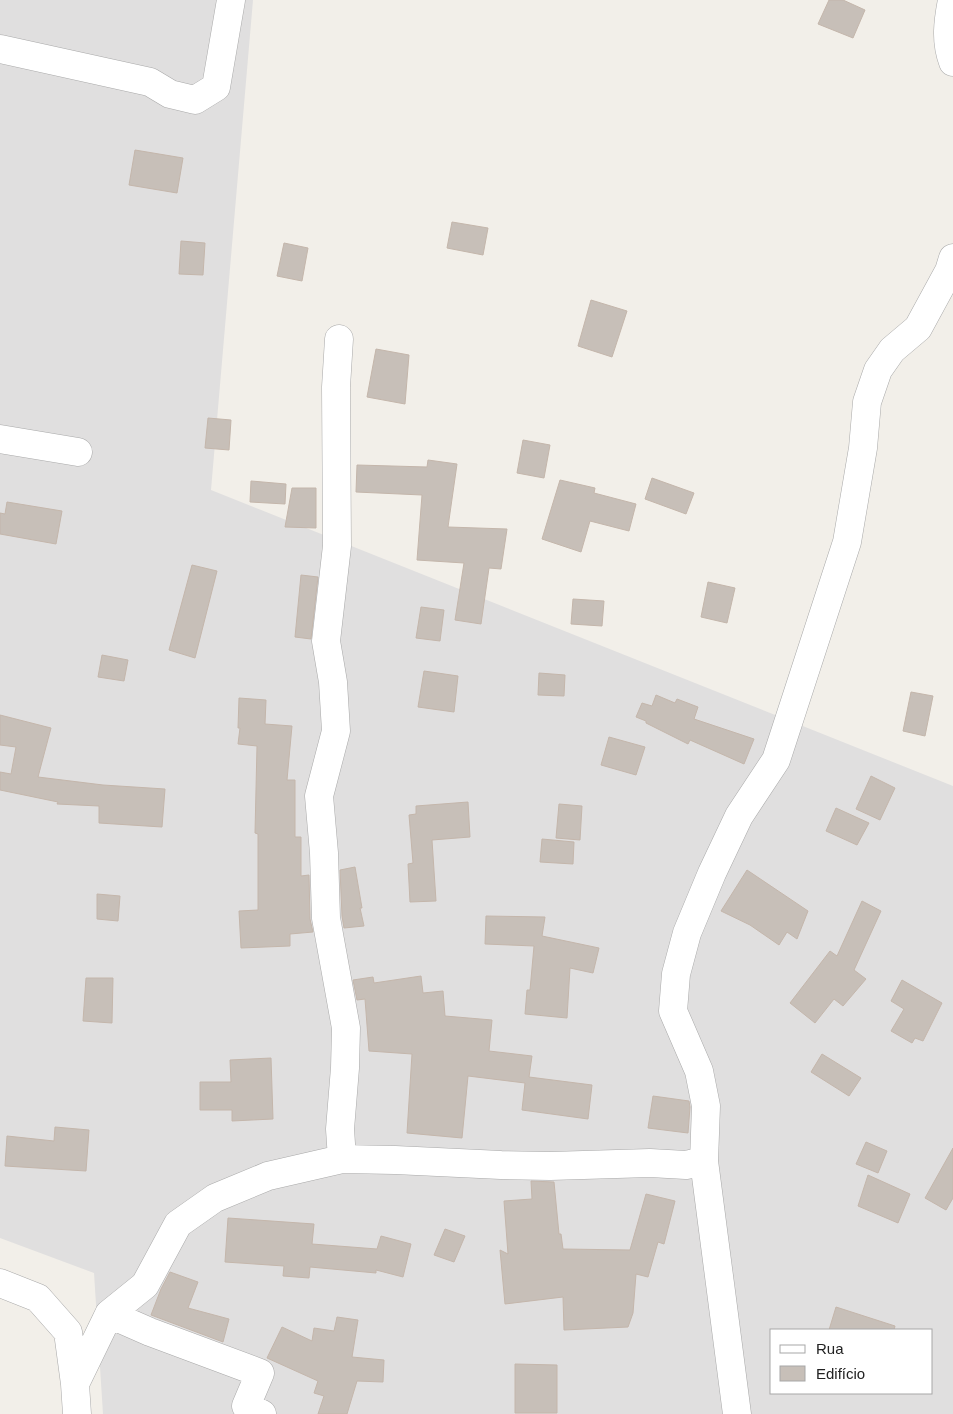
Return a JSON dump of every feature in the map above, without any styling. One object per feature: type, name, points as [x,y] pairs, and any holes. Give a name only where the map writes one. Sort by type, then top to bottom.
[{"type":"street","points":[[0,49],[150,82],[170,94],[195,100],[216,87],[231,0]]},
{"type":"street","points":[[952,0],[947,31],[949,51],[953,62]]},
{"type":"street","points":[[737,1414],[704,1160],[706,1106],[699,1071],[674,1012],[676,974],[687,933],[739,816],[776,760],[847,542],[863,448],[867,402],[878,370],[892,350],[918,328],[949,271],[953,258]]},
{"type":"street","points":[[339,339],[336,387],[337,546],[326,640],[336,732],[319,796],[324,853],[326,918],[346,1028],[340,1129],[342,1159]]},
{"type":"street","points":[[0,439],[78,452]]},
{"type":"street","points":[[75,1384],[109,1314],[145,1284],[178,1224],[215,1198],[268,1176],[342,1159],[550,1166],[686,1165],[704,1160]]},
{"type":"street","points":[[0,1282],[38,1298],[68,1332],[77,1414]]},
{"type":"street","points":[[109,1314],[260,1373],[246,1406],[262,1414]]},
{"type":"shaded area","points":[[0,0],[253,0],[211,490],[953,786],[953,1414],[103,1414],[94,1273],[0,1238]]},
{"type":"building","points":[[829,0],[843,0],[865,10],[853,38],[818,24]]},
{"type":"building","points":[[135,150],[183,158],[177,193],[129,185]]},
{"type":"building","points":[[452,222],[488,228],[483,255],[447,248]]},
{"type":"building","points":[[181,241],[205,243],[203,275],[179,274]]},
{"type":"building","points":[[284,243],[308,248],[302,281],[277,276]]},
{"type":"building","points":[[591,300],[627,311],[612,357],[578,346]]},
{"type":"building","points":[[376,349],[409,355],[405,404],[367,397]]},
{"type":"building","points":[[208,418],[231,420],[229,450],[205,448]]},
{"type":"building","points":[[523,440],[550,445],[544,478],[517,473]]},
{"type":"building","points":[[428,460],[457,464],[448,527],[507,529],[501,569],[489,568],[481,624],[455,620],[464,563],[417,560],[422,495],[356,492],[357,465],[427,467]]},
{"type":"building","points":[[652,478],[694,493],[686,514],[645,499]]},
{"type":"building","points":[[560,480],[595,488],[594,493],[636,504],[629,531],[590,521],[581,552],[542,539]]},
{"type":"building","points":[[251,481],[286,484],[285,504],[250,502]]},
{"type":"building","points":[[292,488],[316,488],[316,528],[285,527]]},
{"type":"building","points":[[7,502],[62,511],[56,544],[0,534],[0,513],[5,514]]},
{"type":"building","points":[[192,565],[217,571],[195,658],[169,650]]},
{"type":"building","points":[[301,575],[318,577],[311,639],[295,637]]},
{"type":"building","points":[[708,582],[735,588],[727,623],[701,617]]},
{"type":"building","points":[[573,599],[604,601],[602,626],[571,624]]},
{"type":"building","points":[[421,607],[444,610],[440,641],[416,638]]},
{"type":"building","points":[[102,655],[128,660],[124,681],[98,677]]},
{"type":"building","points":[[424,671],[458,676],[454,712],[418,707]]},
{"type":"building","points":[[539,673],[565,675],[564,696],[538,695]]},
{"type":"building","points":[[911,692],[933,696],[925,736],[903,731]]},
{"type":"building","points":[[656,695],[675,703],[677,699],[698,707],[694,719],[754,739],[744,764],[690,740],[688,744],[636,717],[642,703],[652,706]]},
{"type":"building","points":[[239,698],[266,700],[265,724],[292,726],[287,780],[295,780],[295,837],[301,837],[301,876],[309,875],[310,919],[313,932],[290,934],[290,946],[241,948],[239,911],[258,910],[258,834],[255,833],[257,746],[238,744],[240,728],[238,728]]},
{"type":"building","points":[[0,715],[51,728],[38,777],[103,785],[165,789],[162,827],[99,823],[99,806],[57,804],[58,802],[0,790],[0,772],[11,774],[16,747],[0,745]]},
{"type":"building","points":[[609,737],[645,747],[636,775],[601,765]]},
{"type":"building","points":[[871,776],[895,788],[880,820],[856,809]]},
{"type":"building","points":[[468,802],[470,837],[432,840],[436,901],[410,902],[408,864],[413,863],[409,815],[416,814],[416,806]]},
{"type":"building","points":[[559,804],[582,806],[580,840],[556,838]]},
{"type":"building","points":[[836,808],[869,823],[857,845],[826,831]]},
{"type":"building","points":[[542,839],[574,842],[573,864],[540,862]]},
{"type":"building","points":[[355,867],[364,926],[344,928],[340,870]]},
{"type":"building","points":[[747,870],[808,911],[797,939],[787,932],[779,945],[750,925],[721,911]]},
{"type":"building","points":[[97,894],[120,896],[118,921],[97,919]]},
{"type":"building","points":[[862,901],[881,911],[854,970],[866,979],[843,1006],[834,999],[815,1023],[790,1003],[830,951],[837,956]]},
{"type":"building","points":[[486,916],[545,917],[542,936],[599,948],[593,973],[570,968],[567,1018],[525,1014],[527,990],[530,990],[534,946],[485,944]]},
{"type":"building","points":[[421,976],[423,993],[443,991],[445,1016],[492,1020],[489,1051],[532,1056],[529,1077],[592,1085],[588,1119],[522,1110],[525,1083],[468,1076],[462,1138],[407,1133],[412,1054],[369,1051],[365,999],[357,1000],[353,980],[373,977],[374,983]]},
{"type":"building","points":[[86,978],[113,978],[112,1023],[83,1021]]},
{"type":"building","points":[[902,980],[942,1003],[923,1041],[915,1038],[912,1043],[891,1031],[904,1009],[891,1001]]},
{"type":"building","points":[[822,1054],[861,1078],[849,1096],[811,1072]]},
{"type":"building","points":[[271,1058],[273,1119],[232,1121],[232,1110],[200,1110],[200,1082],[231,1082],[230,1060]]},
{"type":"building","points":[[653,1096],[689,1101],[688,1133],[648,1128]]},
{"type":"building","points":[[55,1127],[89,1130],[86,1171],[5,1166],[7,1136],[54,1141]]},
{"type":"building","points":[[866,1142],[887,1151],[878,1173],[856,1164]]},
{"type":"building","points":[[953,1148],[953,1198],[946,1210],[925,1198]]},
{"type":"building","points":[[868,1175],[910,1194],[898,1223],[858,1206]]},
{"type":"building","points":[[531,1181],[554,1182],[559,1234],[561,1234],[563,1249],[630,1250],[646,1194],[675,1201],[664,1244],[658,1242],[648,1277],[636,1274],[633,1313],[628,1327],[564,1330],[563,1297],[505,1304],[500,1250],[508,1254],[504,1201],[532,1199]]},
{"type":"building","points":[[228,1218],[314,1224],[312,1244],[377,1249],[381,1236],[411,1244],[403,1277],[376,1270],[376,1273],[310,1267],[309,1278],[283,1276],[284,1266],[225,1262]]},
{"type":"building","points":[[445,1229],[465,1236],[454,1262],[434,1255]]},
{"type":"building","points":[[170,1272],[198,1282],[188,1308],[229,1319],[223,1342],[151,1315]]},
{"type":"building","points":[[836,1307],[895,1326],[894,1329],[829,1329]]},
{"type":"building","points":[[337,1317],[358,1320],[352,1357],[384,1360],[383,1382],[357,1381],[347,1414],[318,1414],[324,1396],[314,1393],[318,1381],[267,1358],[282,1327],[312,1341],[314,1328],[334,1331]]},
{"type":"building","points":[[515,1364],[557,1365],[557,1413],[515,1413]]}]
